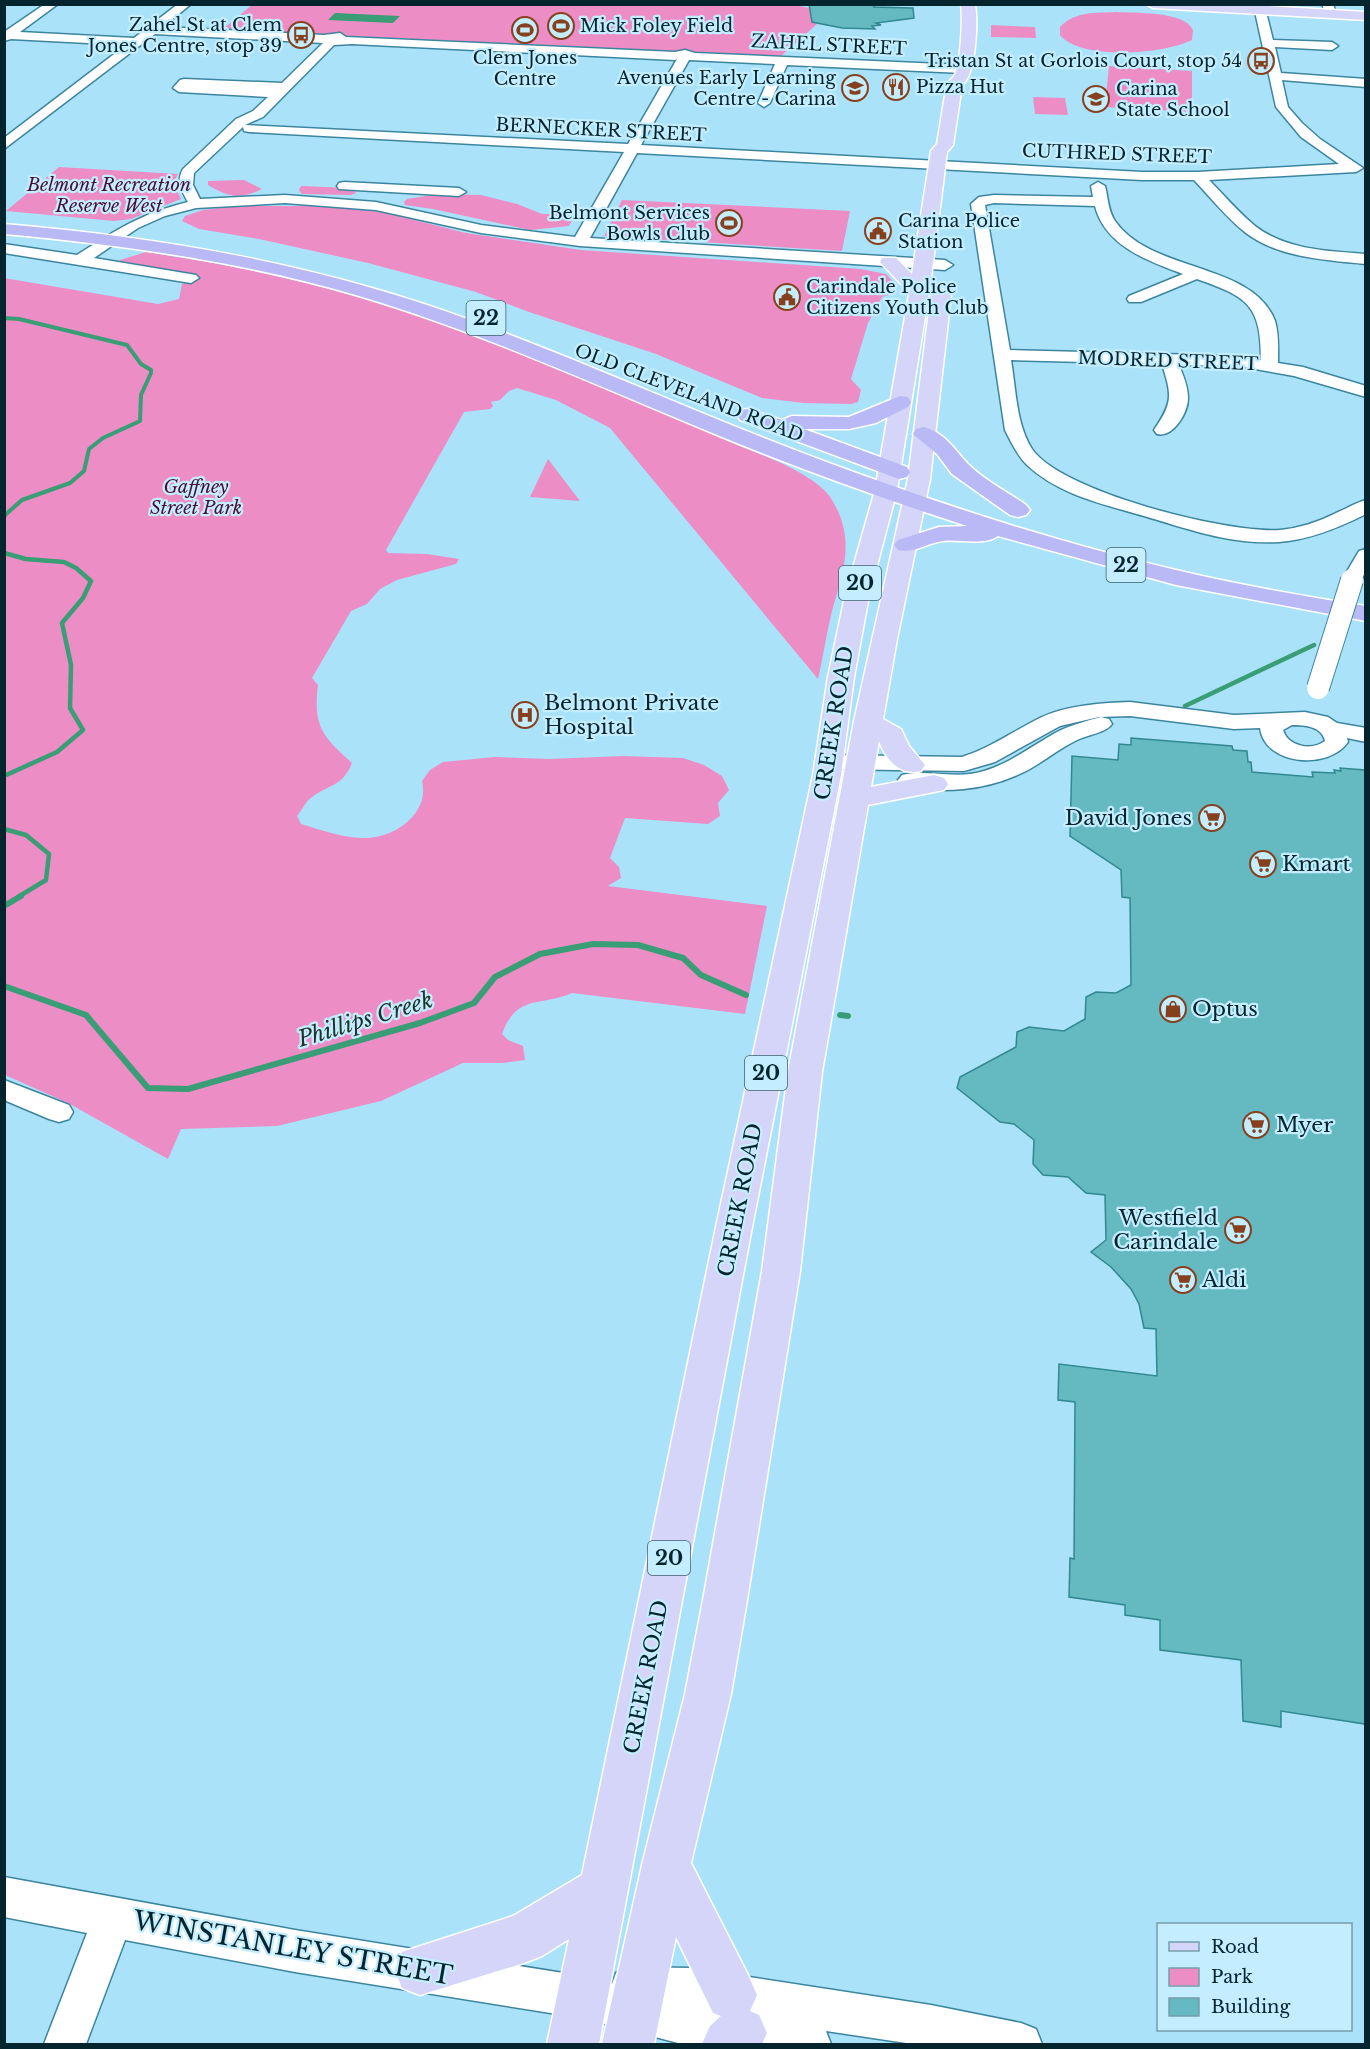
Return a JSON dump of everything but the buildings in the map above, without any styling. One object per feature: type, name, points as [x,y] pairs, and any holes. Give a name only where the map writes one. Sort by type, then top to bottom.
[{"type":"highway","name":"OLD CLEVELAND ROAD","points":[[4,217],[273,257],[389,286],[468,312],[638,374]]},
{"type":"highway","name":"OLD CLEVELAND ROAD","points":[[4,229],[117,235],[254,264],[388,298],[570,365],[818,467],[931,487],[1019,522],[1091,556],[1179,578],[1365,614]]},
{"type":"highway","points":[[769,423],[849,423],[868,418],[900,402]]},
{"type":"highway","name":"OLD CLEVELAND ROAD","points":[[725,407],[769,423],[887,479]]},
{"type":"highway","points":[[924,434],[945,448],[960,469],[1019,522]]},
{"type":"highway","name":"OLD CLEVELAND ROAD","points":[[931,487],[1019,522],[1075,532],[1161,557],[1274,584],[1365,601]]},
{"type":"highway","points":[[906,545],[931,535],[1019,522]]},
{"type":"main road","points":[[1154,4],[1365,14]]},
{"type":"main road","points":[[1211,4],[1260,9],[1328,7],[1365,14]]},
{"type":"main road","name":"CREEK ROAD","points":[[950,198],[939,151],[945,145],[966,6]]},
{"type":"main road","name":"CREEK ROAD","points":[[951,50],[956,74]]},
{"type":"main road","name":"CREEK ROAD","points":[[634,2015],[666,1865],[708,1694],[738,1531],[781,1271],[791,1176],[798,1008],[841,677],[857,596],[887,479],[923,264],[943,165]]},
{"type":"main road","name":"CREEK ROAD","points":[[578,2021],[604,1889],[798,1008],[857,780],[884,639],[906,545],[931,487],[924,434],[946,255]]},
{"type":"main road","points":[[890,262],[908,280],[920,286]]},
{"type":"main road","points":[[868,721],[891,735],[900,755],[911,765]]},
{"type":"main road","points":[[857,780],[934,784]]},
{"type":"main road","points":[[666,1865],[733,2024]]},
{"type":"main road","points":[[420,1970],[524,1938],[604,1889]]},
{"type":"street","points":[[6,37],[53,4]]},
{"type":"street","points":[[4,145],[186,4]]},
{"type":"street","points":[[1260,9],[1282,107],[1291,120],[1322,147],[1360,170]]},
{"type":"street","name":"ZAHEL STREET","points":[[153,30],[333,41],[783,61],[956,74]]},
{"type":"street","points":[[6,37],[138,42]]},
{"type":"street","points":[[196,204],[186,187],[186,175],[241,122],[258,114],[333,41]]},
{"type":"street","points":[[1268,43],[1332,46]]},
{"type":"street","points":[[580,243],[684,57]]},
{"type":"street","points":[[764,102],[783,61]]},
{"type":"street","points":[[1275,76],[1365,83]]},
{"type":"street","points":[[184,83],[282,90],[179,88],[184,83]]},
{"type":"street","points":[[80,260],[117,235],[160,213],[196,204],[208,192],[209,167],[255,123],[258,114]]},
{"type":"street","name":"BERNECKER STREET","points":[[249,128],[943,165]]},
{"type":"street","name":"CUTHRED STREET","points":[[943,165],[1198,176],[1360,170]]},
{"type":"street","points":[[1095,173],[1107,220],[1116,233],[1128,243],[1145,254],[1238,291],[1262,310],[1267,321],[1270,365]]},
{"type":"street","points":[[1198,176],[1251,229],[1266,238],[1307,251],[1365,259]]},
{"type":"street","points":[[243,200],[287,184],[285,200]]},
{"type":"street","points":[[329,185],[459,192]]},
{"type":"street","points":[[208,192],[243,200],[285,200],[376,206],[482,229],[580,243],[923,264],[946,255]]},
{"type":"street","points":[[1102,202],[994,199],[984,200],[978,204],[1014,430],[1022,448],[1036,464],[1073,487],[1211,530],[1256,536],[1305,533],[1327,527],[1365,506]]},
{"type":"street","points":[[4,248],[190,278]]},
{"type":"street","points":[[1135,299],[1196,274]]},
{"type":"street","name":"MODRED STREET","points":[[1002,355],[1211,359],[1270,365],[1323,377],[1365,392]]},
{"type":"street","points":[[1163,430],[1176,415],[1180,405],[1180,394],[1169,359]]},
{"type":"street","points":[[1282,726],[1288,749],[1309,753],[1320,752],[1328,732],[1321,714],[1318,688],[1352,580],[1365,555]]},
{"type":"street","points":[[1282,726],[1297,706],[1318,688]]},
{"type":"street","points":[[828,769],[857,780],[911,765],[952,765],[976,761],[1066,716],[1099,710],[1130,709],[1234,727]]},
{"type":"street","points":[[934,784],[966,783],[999,774],[1073,732],[1113,722],[1234,727],[1282,726],[1365,735]]},
{"type":"street","points":[[1328,732],[1365,747]]},
{"type":"street","points":[[4,1089],[59,1112]]},
{"type":"street","name":"WINSTANLEY STREET","points":[[4,1897],[295,1951],[420,1970],[578,2021],[634,2015],[733,2024],[931,2026],[1021,2044]]},
{"type":"street","points":[[65,2044],[114,1916]]},
{"type":"street","name":"WINSTANLEY STREET","points":[[733,2024],[810,2044]]},
{"type":"green space","name":"Clem Jones Centre","points":[[253,4],[788,4],[810,8],[810,14],[817,24],[781,56],[222,30]]},
{"type":"green space","points":[[1116,12],[1158,14],[1180,19],[1193,30],[1192,40],[1163,49],[1104,52],[1086,49],[1071,43],[1060,35],[1060,27],[1079,15]]},
{"type":"green space","points":[[991,25],[1035,27],[1036,38],[991,37]]},
{"type":"green space","points":[[1109,66],[1192,71],[1192,112],[1105,107]]},
{"type":"green space","points":[[1033,97],[1065,98],[1068,115],[1035,114]]},
{"type":"green space","name":"Belmont Recreation Reserve West","points":[[59,167],[178,174],[173,183],[181,199],[131,219],[114,221],[6,211]]},
{"type":"green space","points":[[244,180],[262,189],[247,195],[234,196],[208,185],[208,181]]},
{"type":"green space","points":[[301,186],[350,188],[356,193],[351,195],[302,194],[299,190]]},
{"type":"green space","points":[[438,194],[481,195],[517,204],[542,214],[575,214],[569,226],[530,230],[405,205],[404,202],[407,199]]},
{"type":"green space","name":"Belmont Services Bowls Club","points":[[622,200],[850,211],[842,251],[604,236]]},
{"type":"green space","points":[[240,206],[326,206],[383,212],[466,233],[581,250],[861,269],[886,274],[896,285],[895,293],[882,297],[868,323],[851,379],[861,390],[858,402],[851,404],[804,403],[762,398],[656,354],[476,292],[368,263],[259,239],[199,229],[182,221],[185,216],[203,210]]},
{"type":"green space","name":"Gaffney Street Park","points":[[146,252],[233,267],[319,286],[370,300],[471,334],[570,373],[779,462],[811,480],[832,500],[844,529],[845,557],[818,679],[610,428],[556,400],[517,388],[509,391],[500,400],[491,402],[493,406],[490,409],[464,412],[386,550],[388,553],[427,554],[459,559],[456,564],[397,580],[380,589],[367,604],[351,611],[312,678],[318,685],[317,711],[322,729],[333,745],[352,763],[340,780],[310,799],[297,816],[301,824],[332,833],[349,837],[376,837],[388,834],[408,822],[421,803],[422,781],[430,770],[443,762],[495,757],[683,758],[704,765],[722,776],[729,790],[718,803],[720,816],[708,824],[625,818],[610,858],[619,867],[621,878],[608,886],[767,906],[745,1014],[572,993],[531,1003],[515,1012],[502,1034],[508,1040],[523,1046],[525,1060],[503,1063],[463,1063],[381,1101],[277,1126],[181,1129],[168,1159],[68,1103],[5,1075],[4,278],[158,304],[179,299],[182,284],[195,278],[119,264],[120,260]]},
{"type":"green space","points":[[548,459],[580,501],[530,497]]},
{"type":"shaded area","points":[[335,13],[400,16],[393,23],[328,20]]},
{"type":"waterway","name":"Phillips Creek","points":[[4,318],[19,319],[127,345],[141,364],[151,370],[141,395],[140,421],[103,438],[89,449],[84,471],[70,483],[22,500],[5,515]]},
{"type":"waterway","name":"Phillips Creek","points":[[4,553],[26,559],[64,562],[76,568],[91,581],[83,598],[62,623],[71,665],[70,708],[83,730],[57,752],[4,776]]},
{"type":"waterway","name":"Phillips Creek","points":[[1185,706],[1314,645]]},
{"type":"waterway","name":"Phillips Creek","points":[[4,829],[26,835],[49,854],[46,880],[18,897]]},
{"type":"waterway","name":"Phillips Creek","points":[[4,906],[21,896]]},
{"type":"waterway","name":"Phillips Creek","points":[[4,986],[86,1015],[148,1088],[188,1089],[420,1023],[474,1003],[495,977],[540,954],[593,944],[638,945],[683,958],[701,975],[746,995]]},
{"type":"waterway","name":"Phillips Creek","points":[[840,1015],[848,1016]]},
{"type":"place","name":"Mick Foley Field","points":[[561,26]]},
{"type":"place","name":"Clem Jones Centre","points":[[525,30]]},
{"type":"place","name":"Zahel St at Clem Jones Centre, stop 39","points":[[301,35]]},
{"type":"place","name":"Tristan St at Gorlois Court, stop 54","points":[[1261,61]]},
{"type":"place","name":"Pizza Hut","points":[[896,87]]},
{"type":"place","name":"Avenues Early Learning Centre - Carina","points":[[855,88]]},
{"type":"place","name":"Carina State School","points":[[1096,99]]},
{"type":"place","name":"Belmont Services Bowls Club","points":[[729,223]]},
{"type":"place","name":"Carina Police Station","points":[[878,231]]},
{"type":"place","name":"Carindale Police Citizens Youth Club","points":[[787,297]]},
{"type":"place","name":"Belmont Private Hospital","points":[[525,715]]},
{"type":"place","name":"David Jones","points":[[1212,818]]},
{"type":"place","name":"Kmart","points":[[1263,864]]},
{"type":"place","name":"Optus","points":[[1173,1009]]},
{"type":"place","name":"Myer","points":[[1256,1125]]},
{"type":"place","name":"Westfield Carindale","points":[[1238,1230]]},
{"type":"place","name":"Aldi","points":[[1183,1280]]}]
